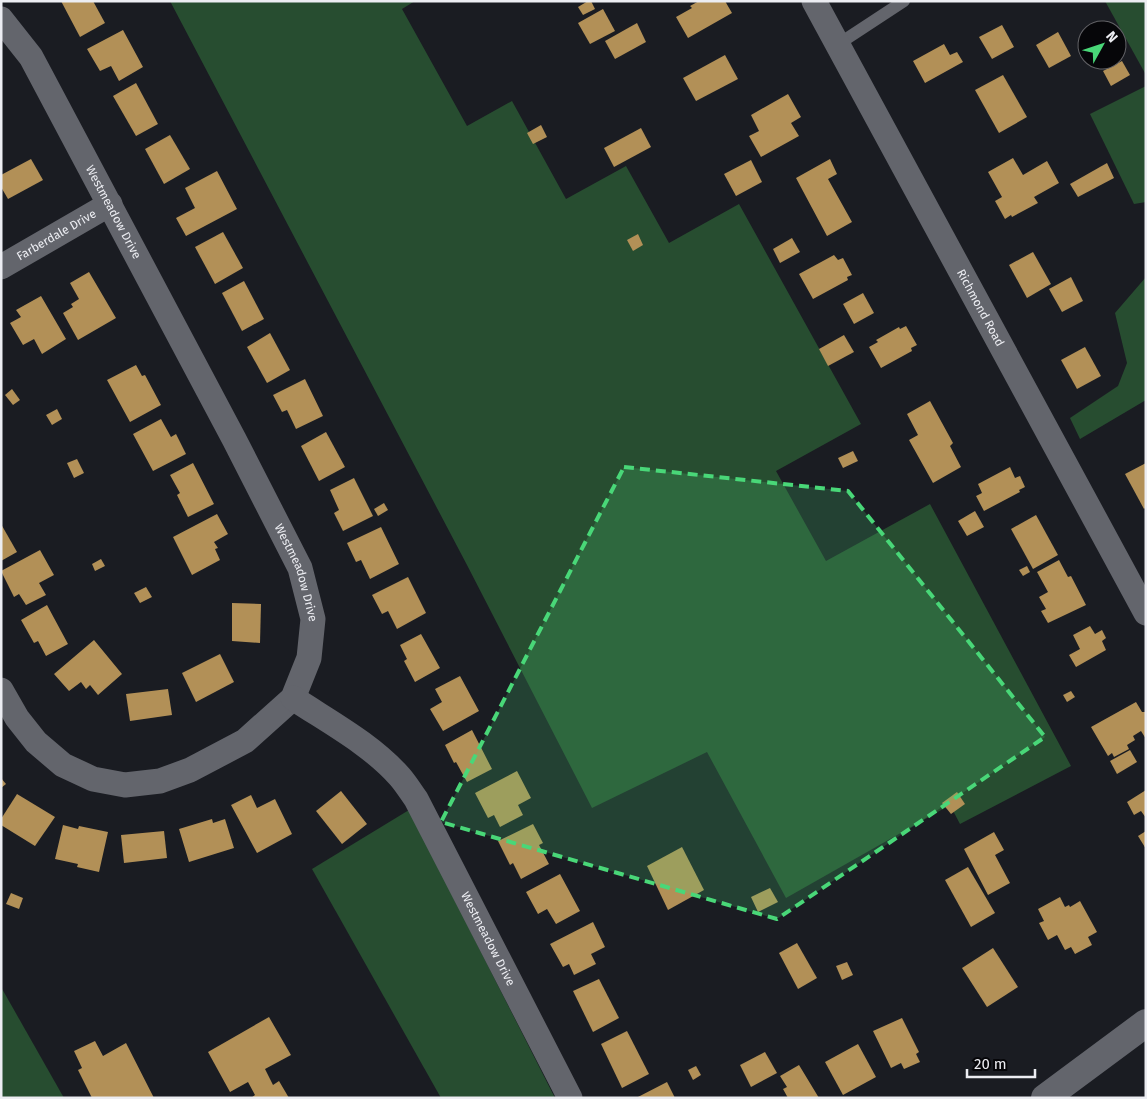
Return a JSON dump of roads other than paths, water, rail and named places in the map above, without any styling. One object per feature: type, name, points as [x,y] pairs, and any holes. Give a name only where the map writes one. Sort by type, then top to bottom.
[{"type":"main road","points":[[1045,1098],[1146,1023]]},
{"type":"street","name":"Richmond Road","points":[[814,1],[1146,613]]},
{"type":"street","name":"Westmeadow Drive","points":[[1,19],[32,57],[300,568],[313,619],[309,658],[293,698],[359,742],[382,760],[400,776],[416,799],[570,1098]]},
{"type":"street","name":"Farberdale Drive","points":[[1,266],[110,204]]},
{"type":"street","points":[[1,690],[17,718],[36,742],[62,766],[93,779],[125,785],[160,781],[190,770],[245,741],[293,698]]},
{"type":"lane","points":[[837,45],[904,1]]}]
